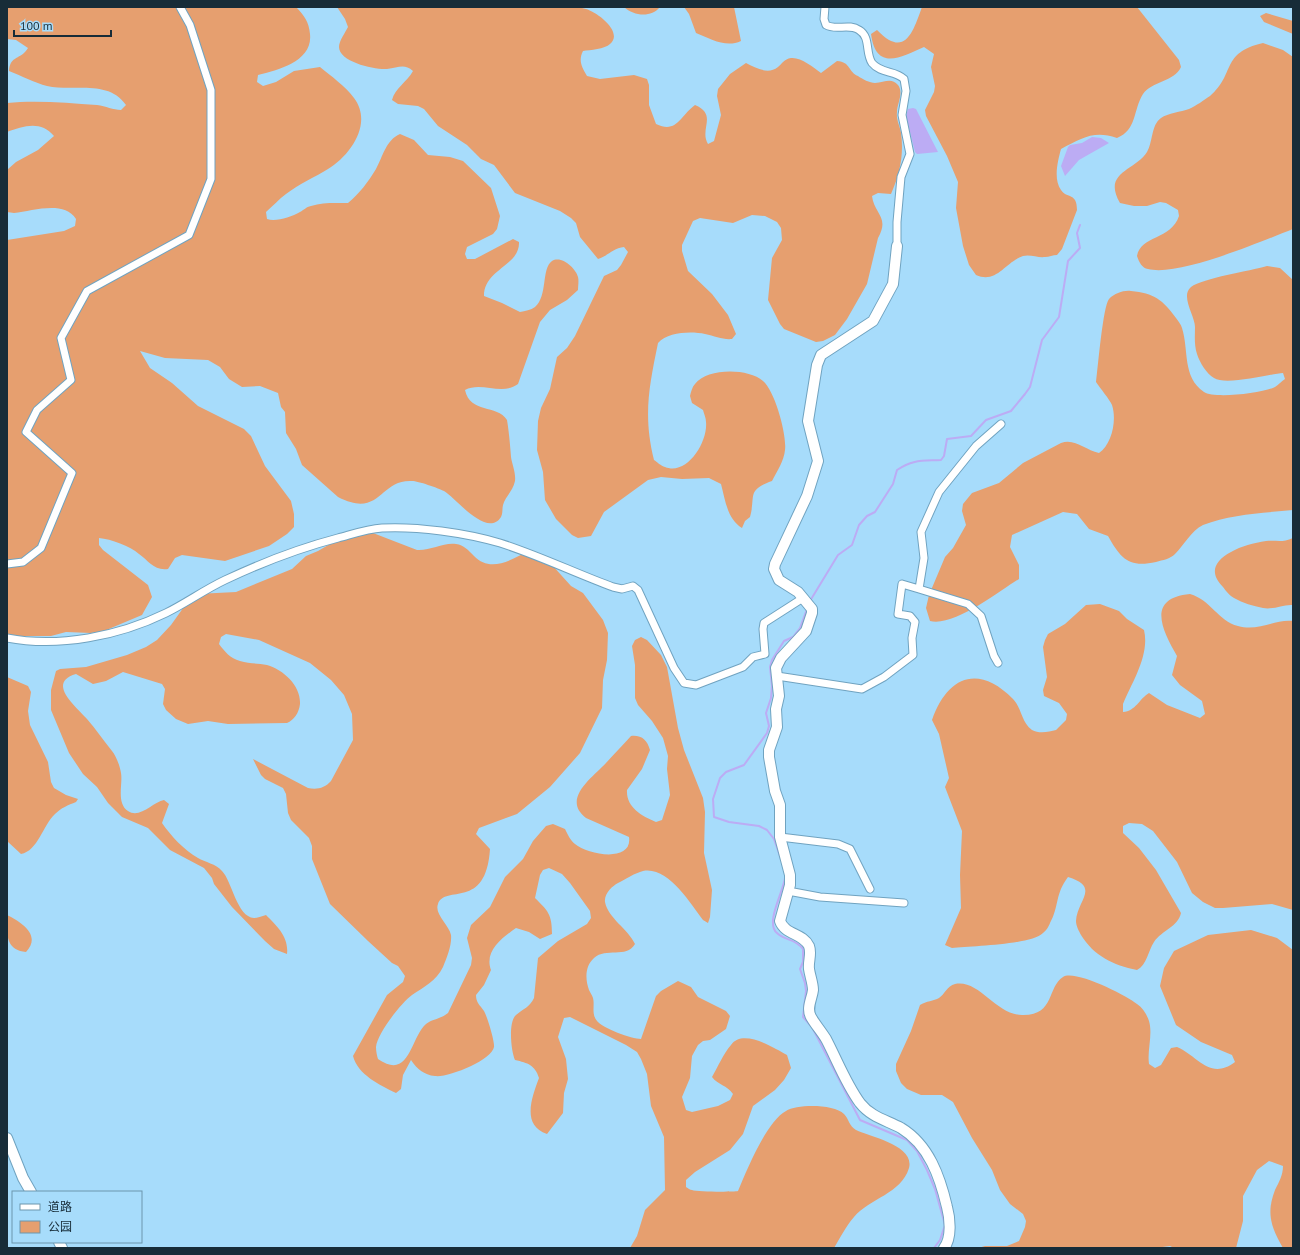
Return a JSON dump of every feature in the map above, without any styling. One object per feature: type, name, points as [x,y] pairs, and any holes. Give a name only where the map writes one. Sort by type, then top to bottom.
[{"type":"street","points":[[7,564],[22,562],[41,548],[72,473],[26,432],[37,410],[71,380],[61,338],[87,291],[189,235],[211,179],[211,90],[190,25],[180,7]]},
{"type":"street","points":[[825,7],[824,19],[826,25],[834,27],[852,27],[861,30],[867,41],[868,56],[872,63],[878,69],[894,73],[904,79],[906,91],[902,115],[910,154],[901,177],[896,222],[897,246],[893,284],[873,321],[822,355],[817,365],[808,421],[818,461],[807,496],[774,569],[779,580],[798,592],[807,602],[810,621],[806,631],[777,663],[777,676],[780,689],[776,709],[777,727],[769,750],[775,791],[780,805],[780,837],[790,868],[788,891],[780,921],[786,930],[803,939],[808,944],[810,951],[809,970],[813,992],[809,1007],[810,1016],[826,1038],[853,1090],[865,1109],[876,1117],[902,1129],[921,1146],[929,1157],[943,1189],[949,1215],[948,1238],[944,1248]]},
{"type":"street","points":[[919,589],[924,558],[921,532],[939,492],[976,446],[1002,424]]},
{"type":"street","points":[[7,638],[32,642],[91,637],[117,631],[165,613],[225,580],[292,552],[322,542],[383,528],[417,528],[481,538],[521,550],[613,587],[622,589],[633,586],[638,590],[674,668],[684,683],[696,685],[747,665],[753,657],[763,656],[765,654],[762,629],[764,623],[807,602]]},
{"type":"street","points":[[777,676],[862,689],[884,677],[913,655],[912,638],[915,622],[910,616],[898,614],[902,584],[968,604],[981,616],[994,656],[998,663]]},
{"type":"street","points":[[780,837],[838,844],[850,850],[870,889]]},
{"type":"street","points":[[788,891],[820,897],[904,903]]},
{"type":"street","points":[[7,1138],[23,1178],[30,1191]]},
{"type":"green space","points":[[7,7],[296,7],[306,19],[309,26],[309,43],[306,51],[293,63],[258,75],[257,82],[263,86],[276,82],[294,71],[320,67],[342,85],[354,98],[359,108],[361,118],[360,128],[357,138],[344,156],[328,169],[283,196],[266,212],[267,219],[275,220],[288,217],[308,207],[320,204],[348,203],[370,178],[391,140],[400,134],[414,140],[428,155],[450,157],[463,161],[491,188],[500,216],[497,229],[493,234],[467,247],[465,254],[467,259],[475,259],[513,239],[519,242],[518,250],[514,257],[495,273],[486,287],[484,296],[520,312],[530,310],[535,307],[542,296],[547,270],[552,261],[564,261],[572,267],[578,277],[578,290],[567,300],[550,310],[540,322],[518,384],[505,389],[478,387],[465,390],[472,403],[497,412],[503,415],[507,420],[515,481],[513,488],[504,502],[501,517],[495,522],[488,523],[480,520],[463,508],[444,491],[415,481],[401,482],[372,501],[363,504],[352,503],[338,497],[302,465],[296,449],[286,433],[285,412],[281,407],[278,393],[260,386],[242,387],[229,379],[220,367],[208,360],[165,358],[140,351],[150,368],[172,383],[198,406],[244,429],[251,436],[265,466],[291,501],[294,514],[294,527],[287,534],[269,546],[225,561],[182,555],[175,558],[168,569],[155,567],[135,551],[120,543],[99,538],[99,545],[103,550],[148,585],[152,597],[142,615],[104,631],[91,633],[66,632],[51,636],[7,636],[7,240],[64,231],[75,226],[76,219],[71,213],[56,208],[14,213],[7,212],[7,170],[16,162],[38,150],[54,136],[49,131],[38,126],[25,126],[7,132],[7,103],[29,102],[97,105],[121,110],[126,105],[119,97],[100,89],[47,86],[9,71],[11,62],[28,48],[16,40],[7,39]]},
{"type":"green space","points":[[337,7],[570,7],[586,9],[602,18],[614,34],[613,39],[608,46],[583,51],[581,61],[582,67],[587,76],[600,79],[634,75],[647,79],[649,85],[649,105],[656,124],[663,127],[674,125],[695,105],[702,109],[707,118],[705,133],[708,144],[714,141],[721,115],[717,96],[718,89],[730,74],[746,63],[766,71],[778,67],[787,59],[795,58],[807,63],[821,73],[837,61],[845,63],[852,72],[868,82],[875,83],[893,81],[898,85],[900,88],[900,95],[897,115],[902,141],[902,156],[897,179],[891,194],[878,193],[872,196],[875,207],[882,220],[882,225],[867,284],[847,319],[835,335],[823,341],[816,342],[784,329],[780,324],[768,300],[772,258],[782,240],[781,228],[777,222],[765,216],[752,215],[733,223],[700,218],[693,221],[682,245],[682,251],[688,271],[712,294],[728,315],[736,334],[732,339],[729,339],[699,333],[680,333],[662,339],[658,343],[648,402],[649,429],[654,460],[665,467],[681,467],[688,462],[700,447],[706,430],[706,419],[703,410],[692,403],[690,396],[693,387],[701,379],[718,373],[738,372],[748,374],[763,381],[776,403],[784,434],[785,450],[782,462],[772,481],[758,487],[755,491],[750,517],[745,521],[742,528],[730,514],[725,502],[721,484],[709,478],[682,479],[661,477],[648,480],[604,512],[591,536],[578,538],[572,535],[556,519],[545,500],[543,472],[537,450],[538,421],[541,408],[550,389],[557,357],[567,348],[575,336],[604,276],[617,270],[628,252],[624,247],[614,250],[598,259],[580,237],[576,223],[571,218],[560,211],[515,193],[494,165],[481,159],[467,145],[438,126],[424,109],[418,106],[398,104],[392,100],[398,88],[413,71],[407,67],[387,69],[374,68],[358,64],[345,57],[341,52],[339,45],[348,27],[345,19]]},
{"type":"green space","points":[[624,7],[660,7],[652,13],[637,14]]},
{"type":"green space","points":[[684,7],[734,7],[741,41],[730,44],[724,43],[696,33],[689,14]]},
{"type":"green space","points":[[922,7],[1137,7],[1179,60],[1181,67],[1178,72],[1168,79],[1152,86],[1143,94],[1131,125],[1123,134],[1117,138],[1102,135],[1088,136],[1061,149],[1057,170],[1057,180],[1063,193],[1074,198],[1077,204],[1077,210],[1062,249],[1057,255],[1046,257],[1028,255],[1023,256],[990,277],[976,275],[969,265],[963,246],[956,208],[958,182],[947,156],[926,116],[925,110],[934,92],[935,86],[931,67],[934,54],[924,47],[898,57],[884,57],[878,53],[874,46],[871,34],[877,30],[895,42],[901,42],[907,39],[915,25]]},
{"type":"green space","points":[[1266,13],[1293,21],[1293,34],[1264,22],[1260,16]]},
{"type":"green space","points":[[1263,43],[1283,50],[1293,57],[1293,229],[1242,249],[1199,263],[1162,270],[1148,269],[1144,267],[1137,256],[1140,249],[1144,244],[1163,234],[1175,224],[1179,216],[1178,210],[1166,203],[1160,202],[1147,206],[1134,206],[1120,203],[1115,185],[1117,178],[1142,158],[1147,152],[1155,125],[1161,118],[1189,109],[1210,96],[1218,88],[1234,58],[1240,52],[1249,47]]},
{"type":"green space","points":[[1267,266],[1280,268],[1293,280],[1293,510],[1236,516],[1203,525],[1188,538],[1171,557],[1147,564],[1139,564],[1127,560],[1117,551],[1108,536],[1089,529],[1077,514],[1063,512],[1012,535],[1010,547],[1019,565],[1019,579],[988,600],[963,614],[951,619],[930,621],[926,608],[929,595],[945,557],[953,548],[966,525],[962,511],[963,504],[972,493],[999,483],[1023,463],[1061,443],[1075,443],[1099,453],[1107,444],[1114,424],[1112,405],[1096,382],[1103,324],[1109,299],[1114,295],[1123,292],[1139,292],[1157,298],[1167,306],[1182,327],[1187,363],[1192,379],[1204,392],[1209,394],[1228,395],[1261,391],[1275,387],[1285,379],[1283,373],[1228,381],[1214,378],[1206,371],[1196,351],[1195,327],[1187,301],[1187,296],[1191,287],[1197,284]]},
{"type":"green space","points":[[373,533],[417,550],[447,544],[461,545],[480,561],[487,564],[509,561],[530,550],[543,555],[571,586],[583,593],[603,620],[608,633],[607,660],[603,680],[602,708],[580,753],[550,787],[517,814],[479,828],[476,834],[490,849],[487,868],[481,881],[474,888],[442,898],[438,904],[438,912],[448,927],[451,935],[450,947],[443,967],[437,976],[407,999],[390,1019],[377,1041],[376,1049],[378,1059],[389,1064],[397,1065],[408,1055],[421,1030],[426,1024],[448,1013],[471,965],[472,958],[467,938],[471,925],[490,907],[505,877],[523,859],[533,841],[546,826],[553,824],[565,829],[570,839],[575,844],[589,851],[617,854],[624,851],[628,845],[629,837],[586,818],[579,811],[577,803],[578,796],[587,782],[631,736],[638,736],[644,739],[650,750],[642,769],[627,790],[627,796],[632,806],[640,814],[656,822],[662,820],[670,795],[667,769],[668,756],[663,738],[652,721],[638,705],[635,698],[635,665],[632,646],[635,640],[641,637],[647,640],[661,655],[667,667],[678,728],[684,750],[703,798],[705,812],[704,853],[712,890],[710,917],[708,923],[703,920],[678,887],[661,874],[652,871],[640,872],[613,886],[605,899],[607,908],[628,933],[635,944],[626,951],[604,953],[591,961],[587,969],[587,981],[594,1001],[594,1015],[597,1021],[605,1027],[624,1035],[641,1039],[656,996],[661,991],[678,981],[691,987],[698,997],[726,1011],[730,1016],[726,1029],[710,1040],[703,1041],[698,1045],[692,1056],[690,1078],[682,1097],[686,1110],[692,1112],[718,1106],[730,1100],[733,1094],[712,1077],[726,1052],[736,1040],[743,1038],[759,1041],[787,1055],[791,1068],[784,1080],[775,1090],[753,1106],[743,1134],[730,1150],[695,1172],[686,1180],[686,1187],[690,1190],[723,1192],[738,1191],[758,1147],[771,1125],[786,1111],[798,1107],[815,1106],[832,1108],[839,1111],[844,1114],[852,1127],[856,1130],[890,1143],[905,1153],[909,1160],[909,1168],[905,1177],[892,1190],[868,1205],[854,1217],[834,1248],[630,1248],[637,1236],[645,1210],[665,1190],[664,1137],[651,1106],[647,1074],[637,1052],[570,1017],[564,1018],[558,1037],[566,1059],[568,1079],[564,1093],[563,1113],[547,1134],[539,1130],[534,1124],[531,1117],[531,1110],[539,1078],[533,1067],[524,1062],[515,1060],[511,1044],[513,1019],[528,1006],[534,998],[538,958],[558,941],[587,924],[591,918],[590,911],[570,883],[562,874],[549,868],[543,870],[540,875],[535,898],[543,906],[550,917],[552,934],[540,939],[529,932],[516,928],[505,936],[492,951],[489,963],[491,970],[484,985],[476,995],[477,1002],[484,1011],[489,1023],[494,1044],[491,1052],[486,1057],[469,1067],[441,1076],[424,1073],[418,1069],[411,1060],[403,1075],[401,1089],[396,1093],[370,1079],[360,1069],[353,1056],[387,995],[403,982],[405,976],[398,966],[392,963],[330,904],[312,859],[312,846],[309,838],[291,820],[288,813],[286,794],[283,788],[265,779],[261,775],[253,759],[308,788],[321,788],[331,781],[353,740],[352,714],[344,695],[331,680],[310,663],[259,640],[226,634],[221,637],[219,644],[236,660],[264,664],[273,667],[285,675],[294,685],[300,697],[299,710],[296,716],[287,723],[228,724],[208,721],[188,724],[176,719],[166,710],[163,704],[165,689],[162,684],[123,672],[106,681],[93,684],[76,674],[67,678],[63,683],[63,689],[66,696],[87,719],[116,758],[121,773],[121,798],[124,808],[133,813],[137,813],[142,812],[160,801],[164,800],[169,804],[162,823],[178,842],[188,851],[222,871],[226,876],[235,898],[243,912],[254,918],[266,915],[274,923],[284,937],[287,954],[274,949],[232,907],[214,884],[212,878],[204,868],[170,850],[148,828],[122,817],[108,803],[97,787],[83,774],[69,753],[51,710],[51,690],[56,671],[60,669],[86,667],[127,655],[146,647],[157,640],[171,625],[191,597],[197,594],[236,592],[292,569],[306,556],[344,536]]},
{"type":"green space","points":[[1293,538],[1293,605],[1263,608],[1241,601],[1228,593],[1216,577],[1215,568],[1217,563],[1231,552],[1243,546],[1266,541],[1283,541]]},
{"type":"green space","points":[[1190,594],[1204,601],[1225,620],[1238,626],[1259,627],[1279,622],[1293,621],[1293,910],[1272,904],[1215,908],[1203,902],[1192,893],[1177,862],[1153,831],[1142,824],[1129,823],[1123,826],[1123,833],[1139,848],[1156,870],[1181,913],[1177,922],[1157,938],[1143,965],[1137,970],[1112,962],[1098,954],[1086,942],[1076,925],[1077,913],[1085,895],[1085,890],[1083,885],[1078,881],[1068,877],[1061,889],[1049,926],[1044,932],[1036,937],[986,946],[952,948],[945,945],[961,908],[960,875],[962,831],[945,787],[949,778],[939,734],[932,720],[938,705],[955,685],[965,680],[976,678],[988,681],[1000,688],[1013,699],[1028,727],[1032,730],[1047,732],[1056,730],[1066,720],[1067,714],[1059,703],[1044,696],[1043,690],[1047,677],[1043,647],[1045,640],[1048,634],[1065,624],[1086,605],[1100,604],[1119,611],[1127,619],[1144,630],[1145,649],[1135,678],[1123,704],[1123,712],[1134,707],[1149,693],[1167,705],[1200,718],[1205,714],[1202,701],[1180,685],[1172,675],[1177,656],[1171,646],[1161,617],[1167,602],[1176,597]]},
{"type":"green space","points":[[7,677],[28,686],[31,692],[28,711],[30,725],[48,762],[51,782],[54,788],[66,795],[78,799],[76,802],[55,814],[32,848],[21,854],[7,841]]},
{"type":"green space","points":[[7,915],[23,925],[31,935],[32,940],[26,952],[14,948],[10,944],[7,933]]},
{"type":"green space","points":[[1251,930],[1277,938],[1293,950],[1293,1248],[1283,1248],[1275,1233],[1271,1220],[1270,1213],[1272,1198],[1282,1175],[1283,1166],[1269,1161],[1257,1170],[1243,1196],[1243,1221],[1236,1248],[1174,1248],[1170,1246],[1155,1248],[978,1248],[985,1246],[1007,1246],[1019,1241],[1026,1221],[1023,1214],[1010,1204],[1000,1190],[992,1170],[972,1138],[953,1102],[942,1095],[921,1095],[907,1089],[901,1083],[896,1071],[896,1064],[911,1031],[920,1005],[939,998],[952,985],[964,984],[972,987],[996,1004],[1013,1013],[1022,1015],[1033,1014],[1040,1011],[1045,1006],[1054,987],[1063,977],[1069,975],[1112,989],[1131,1000],[1143,1010],[1150,1026],[1149,1064],[1155,1068],[1161,1065],[1171,1048],[1177,1047],[1204,1065],[1218,1069],[1235,1062],[1232,1055],[1201,1042],[1176,1025],[1160,986],[1164,968],[1174,951],[1208,935]]},
{"type":"shaded area","points":[[908,109],[916,109],[938,152],[917,154],[915,152],[906,116]]},
{"type":"shaded area","points":[[1092,137],[1101,138],[1109,143],[1079,160],[1065,176],[1061,166],[1068,147],[1070,145],[1082,143]]},
{"type":"waterway","points":[[810,601],[838,555],[852,545],[859,525],[867,516],[875,512],[893,484],[897,470],[913,462],[941,460],[944,456],[947,439],[971,436],[986,420],[1011,411],[1025,394],[1030,387],[1042,340],[1059,317],[1068,261],[1080,248],[1077,233],[1080,225]]},
{"type":"waterway","points":[[781,859],[774,839],[767,830],[759,826],[729,822],[714,817],[713,799],[720,778],[726,772],[744,765],[767,733],[769,726],[766,713],[771,698],[772,686],[770,667],[772,660],[784,641],[793,637],[800,628],[807,609]]},
{"type":"waterway","points":[[785,878],[773,922],[774,928],[780,936],[797,943],[803,949],[803,962],[800,969],[806,991],[803,1017],[812,1027],[860,1120],[907,1140],[917,1151],[935,1189],[945,1225],[940,1240],[934,1248]]}]
